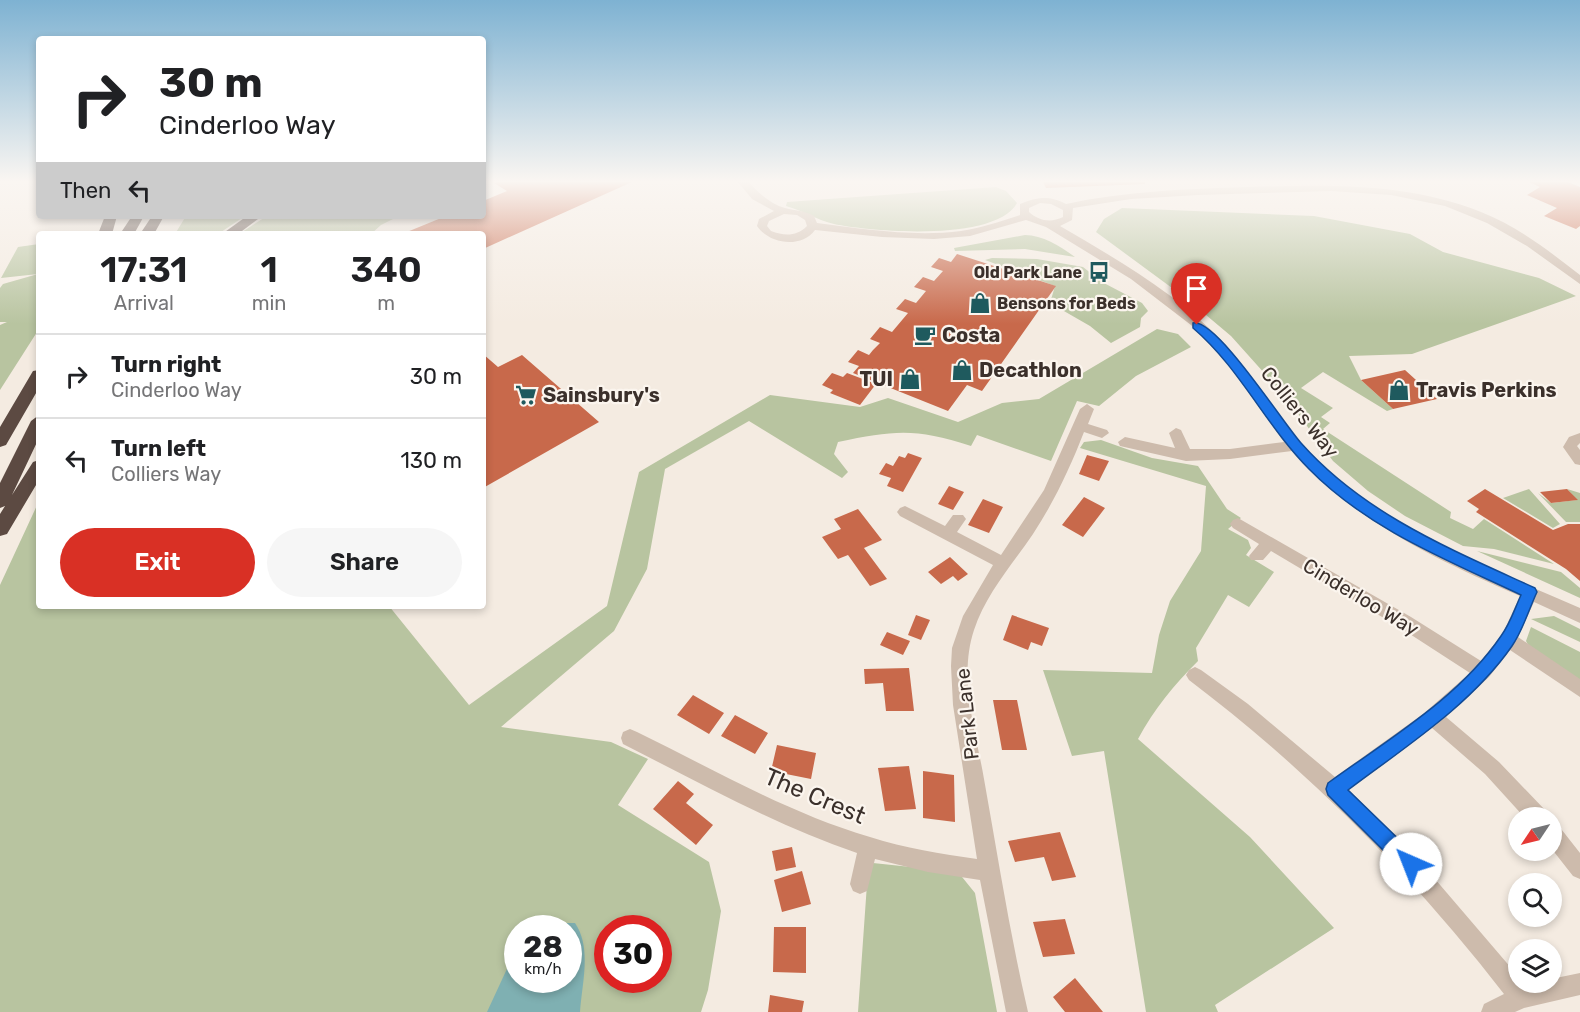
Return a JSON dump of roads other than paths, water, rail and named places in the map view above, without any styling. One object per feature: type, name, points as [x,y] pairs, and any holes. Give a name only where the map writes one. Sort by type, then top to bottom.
[{"type":"highway","points":[[0,441],[36,380]]},
{"type":"highway","points":[[0,501],[36,427]]},
{"type":"highway","points":[[0,529],[36,471]]},
{"type":"street","points":[[765,229],[767,233],[782,238],[805,234],[809,229]]},
{"type":"street","points":[[842,229],[895,235],[951,235],[983,229]]},
{"type":"street","name":"Colliers Way","points":[[1058,229],[1102,255],[1181,312],[1213,339],[1295,445],[1314,466],[1355,501],[1411,537],[1580,616]]},
{"type":"street","name":"Colliers Way","points":[[1081,229],[1102,255]]},
{"type":"street","points":[[1508,229],[1529,241],[1580,281]]},
{"type":"street","name":"Park Lane","points":[[1017,1012],[989,871],[959,668],[965,632],[981,599],[1038,513],[1087,409]]},
{"type":"street","points":[[1080,426],[1102,433]]},
{"type":"street","points":[[1176,433],[1186,456]]},
{"type":"street","points":[[1580,438],[1574,440],[1570,447],[1580,460]]},
{"type":"street","points":[[1125,442],[1186,456],[1208,456],[1295,445]]},
{"type":"street","points":[[905,512],[1005,564]]},
{"type":"street","points":[[947,535],[958,519]]},
{"type":"street","name":"Cinderloo Way","points":[[1238,524],[1405,622],[1483,672]]},
{"type":"street","points":[[1257,556],[1269,543]]},
{"type":"street","points":[[1335,789],[1432,716],[1483,672],[1508,639],[1530,592]]},
{"type":"street","points":[[1508,639],[1580,689]]},
{"type":"street","points":[[1195,675],[1232,702],[1335,789],[1425,879],[1521,997]]},
{"type":"street","points":[[1432,716],[1492,768],[1529,807]]},
{"type":"street","name":"The Crest","points":[[630,738],[799,820],[868,847],[956,867],[989,871]]},
{"type":"street","points":[[1562,846],[1580,869]]},
{"type":"street","points":[[860,884],[868,847]]},
{"type":"street","points":[[1492,1012],[1521,997],[1580,984]]},
{"type":"water","points":[[582,940],[585,966],[580,1012],[487,1012],[504,975],[504,993],[582,993]]},
{"type":"place","name":"Old Park Lane","points":[[1099,272]]},
{"type":"place","name":"Bensons for Beds","points":[[980,303]]},
{"type":"place","name":"Costa","points":[[925,335]]},
{"type":"place","name":"Decathlon","points":[[962,370]]},
{"type":"place","name":"TUI","points":[[910,379]]},
{"type":"place","name":"Travis Perkins","points":[[1399,390]]},
{"type":"place","name":"Sainsbury's","points":[[526,395]]}]
